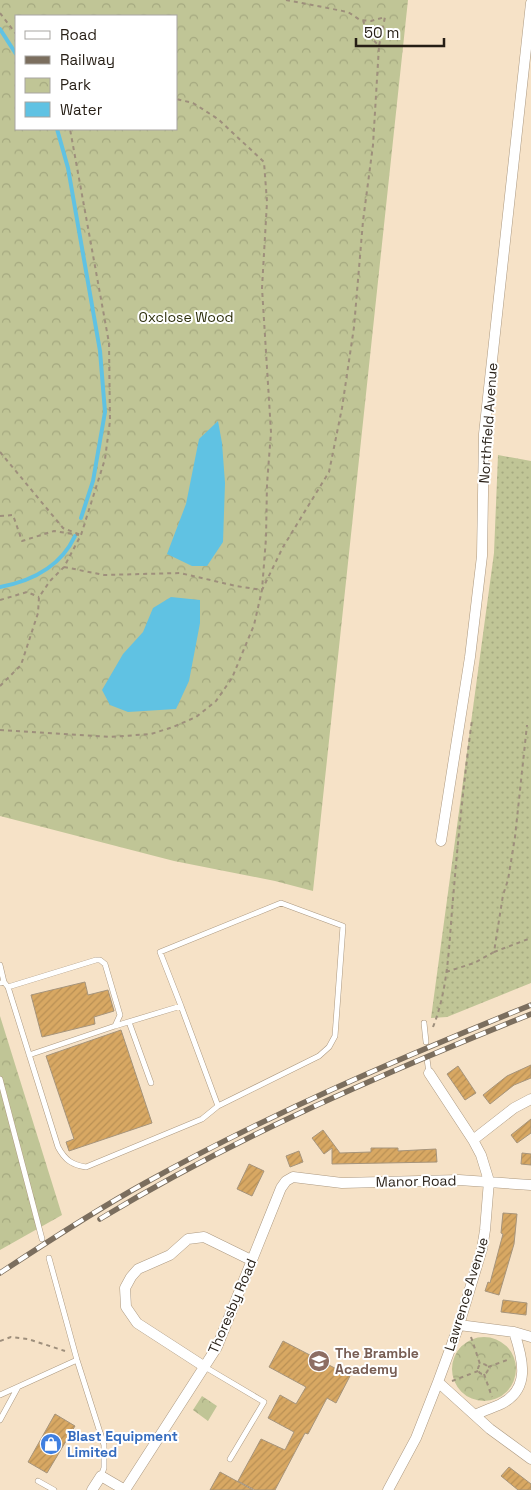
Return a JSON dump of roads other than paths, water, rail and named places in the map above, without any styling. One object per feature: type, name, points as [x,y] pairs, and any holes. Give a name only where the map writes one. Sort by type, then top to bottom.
[{"type":"street","name":"Northfield Avenue","points":[[441,841],[470,657],[482,556],[484,434],[531,4]]},
{"type":"street","name":"Lawrence Avenue","points":[[388,1490],[416,1438],[463,1326],[482,1249],[489,1181],[481,1155],[473,1140],[429,1073]]},
{"type":"street","points":[[473,1140],[514,1108],[531,1099]]},
{"type":"street","name":"Thoresby Road","points":[[125,1490],[216,1348],[281,1188],[286,1181],[293,1177],[302,1178]]},
{"type":"street","name":"Manor Road","points":[[302,1178],[342,1183],[459,1180],[531,1184]]},
{"type":"street","points":[[205,1367],[137,1323],[126,1307],[125,1288],[138,1269],[170,1255],[188,1239],[204,1237],[251,1260]]},
{"type":"street","points":[[463,1326],[514,1332],[531,1337]]},
{"type":"street","points":[[475,1416],[510,1399],[518,1391],[524,1373],[522,1356],[514,1332]]},
{"type":"street","points":[[439,1384],[490,1429],[531,1459]]},
{"type":"street","points":[[92,1490],[101,1476],[125,1490]]},
{"type":"lane","points":[[0,965],[2,982],[8,987],[58,1147],[64,1158],[75,1166],[86,1167],[202,1119],[218,1106],[319,1056],[329,1047],[335,1036],[343,926],[281,903],[160,952],[218,1106]]},
{"type":"lane","points":[[8,987],[100,960],[105,964],[120,1015],[119,1021],[115,1026]]},
{"type":"lane","points":[[29,1055],[181,1006]]},
{"type":"lane","points":[[129,1022],[151,1084]]},
{"type":"lane","points":[[424,1023],[426,1039]]},
{"type":"lane","points":[[427,1059],[429,1073]]},
{"type":"lane","points":[[0,1079],[42,1239]]},
{"type":"lane","points":[[49,1258],[76,1357],[104,1445],[104,1468],[101,1476]]},
{"type":"lane","points":[[0,1395],[76,1357]]},
{"type":"lane","points":[[205,1367],[264,1402],[230,1459]]},
{"type":"lane","points":[[0,1420],[18,1386]]},
{"type":"lane","points":[[38,1481],[54,1490]]},
{"type":"water","points":[[218,421],[222,443],[225,483],[223,542],[207,566],[192,566],[167,554],[186,504],[199,439]]},
{"type":"water","points":[[171,597],[200,600],[200,623],[189,681],[176,709],[128,712],[110,705],[102,690],[123,654],[143,632],[153,608]]},
{"type":"waterway","points":[[0,29],[15,52]]},
{"type":"waterway","points":[[57,130],[68,168],[100,351],[105,412],[93,481],[81,518]]},
{"type":"waterway","points":[[0,587],[23,581],[54,564],[69,547],[75,536]]},
{"type":"railway","points":[[0,1273],[127,1193],[239,1134],[384,1066],[531,1005]]},
{"type":"railway","points":[[100,1219],[204,1160],[312,1107],[421,1059],[531,1014]]},
{"type":"place","name":"The Bramble Academy","points":[[319,1361]]},
{"type":"place","name":"Blast Equipment Limited","points":[[51,1444]]},
{"type":"park label","name":"Oxclose Wood","points":[[186,317]]}]
